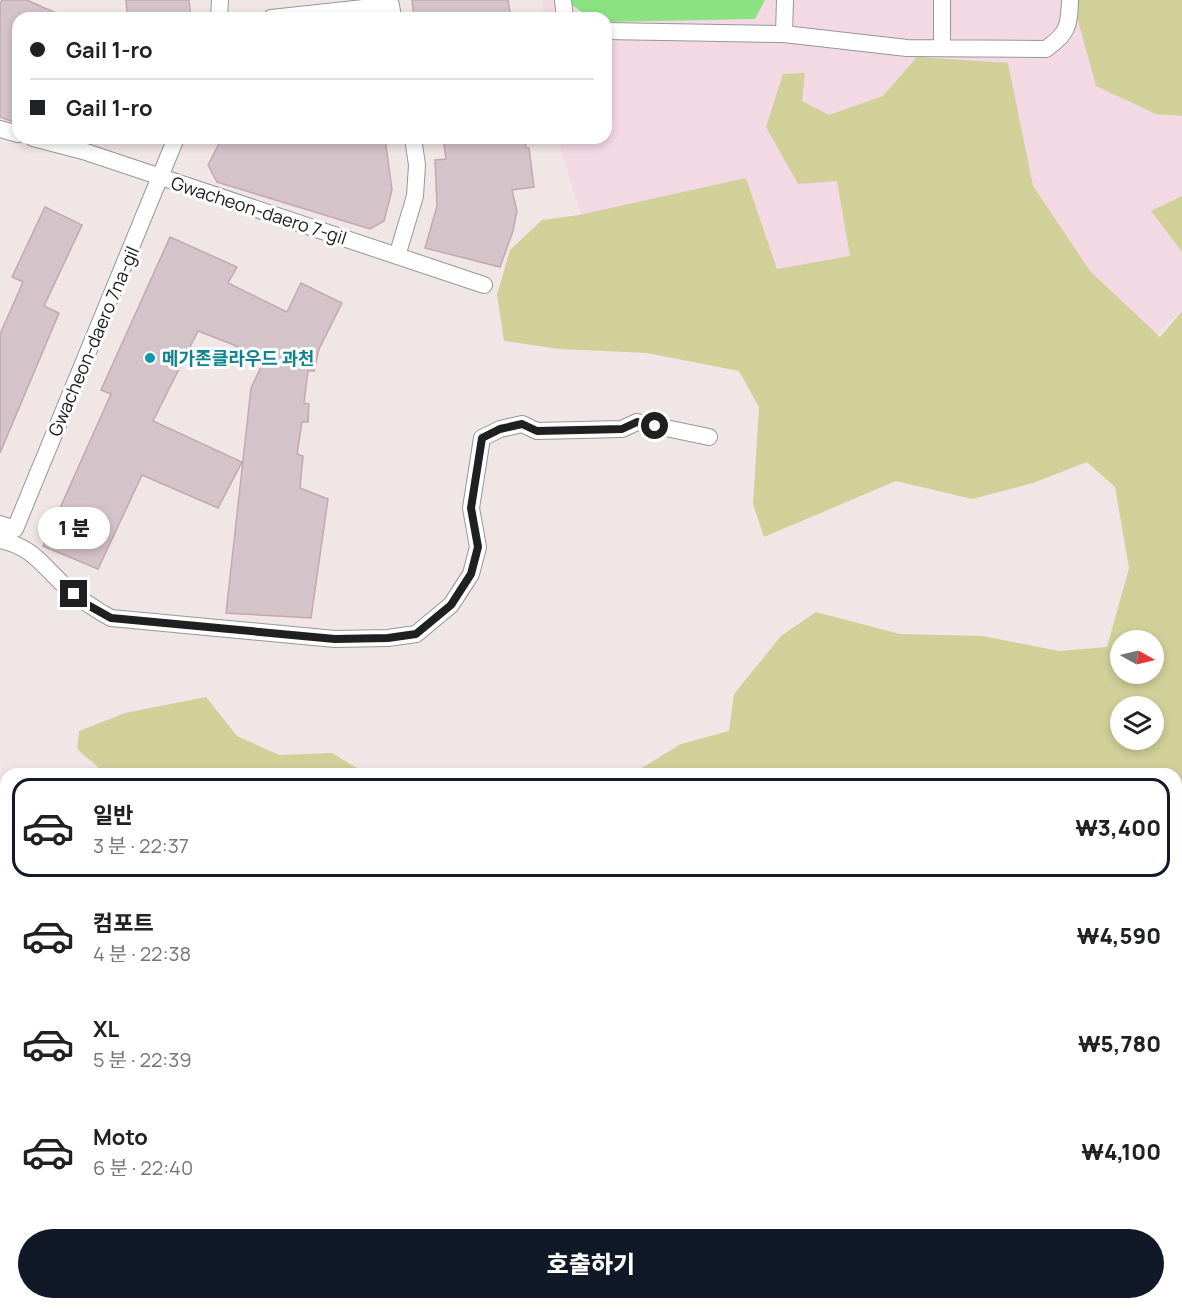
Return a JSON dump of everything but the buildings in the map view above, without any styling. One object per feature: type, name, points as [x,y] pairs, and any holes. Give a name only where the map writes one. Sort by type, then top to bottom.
[{"type":"street","points":[[784,34],[785,0]]},
{"type":"street","points":[[942,0],[942,48]]},
{"type":"street","points":[[612,31],[784,34],[907,48],[1046,49],[1064,36],[1070,16],[1070,0]]},
{"type":"street","points":[[327,12],[391,5],[392,12]]},
{"type":"street","name":"Gwacheon-daero 7-gil","points":[[56,144],[484,285]]},
{"type":"street","name":"Gwacheon-daero 7na-gil","points":[[0,524],[15,529],[174,144]]},
{"type":"street","points":[[397,256],[415,196],[417,165],[414,144]]},
{"type":"street","points":[[0,540],[35,555],[86,604],[111,618],[335,639],[388,638],[416,634],[451,605],[471,574],[478,547],[471,508],[482,438],[500,429],[522,424],[537,431],[569,431],[622,429],[637,422],[709,437]]},
{"type":"shaded area","points":[[542,0],[1182,0],[1182,310],[1144,345],[616,322],[560,144],[612,144],[612,12],[543,12]]},
{"type":"shaded area","points":[[1077,0],[1182,0],[1182,116],[1156,114],[1096,86],[1077,17]]},
{"type":"shaded area","points":[[917,57],[1008,63],[1033,186],[1090,271],[1160,337],[1182,311],[1182,768],[642,768],[681,744],[729,731],[734,694],[781,636],[816,612],[900,634],[983,636],[1059,651],[1107,647],[1110,636],[1110,684],[1164,684],[1164,630],[1112,630],[1129,568],[1115,487],[1087,462],[1033,483],[972,499],[896,481],[764,537],[753,504],[759,407],[739,371],[647,353],[559,349],[504,341],[497,295],[510,250],[542,220],[579,215],[746,178],[777,269],[850,256],[837,181],[798,184],[766,127],[783,74],[805,73],[802,101],[829,115],[883,96]]},
{"type":"shaded area","points":[[1182,196],[1182,252],[1151,211]]},
{"type":"shaded area","points":[[206,697],[237,736],[279,755],[332,753],[357,768],[99,768],[77,749],[79,731],[125,713]]},
{"type":"green space","points":[[571,0],[765,0],[755,19],[612,22],[612,12],[582,12],[572,5]]},
{"type":"place","name":"메가존클라우드 과천","points":[[150,358]]},
{"type":"route","points":[[74,594],[86,604],[111,618],[335,639],[388,638],[416,634],[451,605],[471,574],[478,547],[471,508],[482,438],[500,429],[522,424],[537,431],[622,429],[637,422],[655,426]]}]
